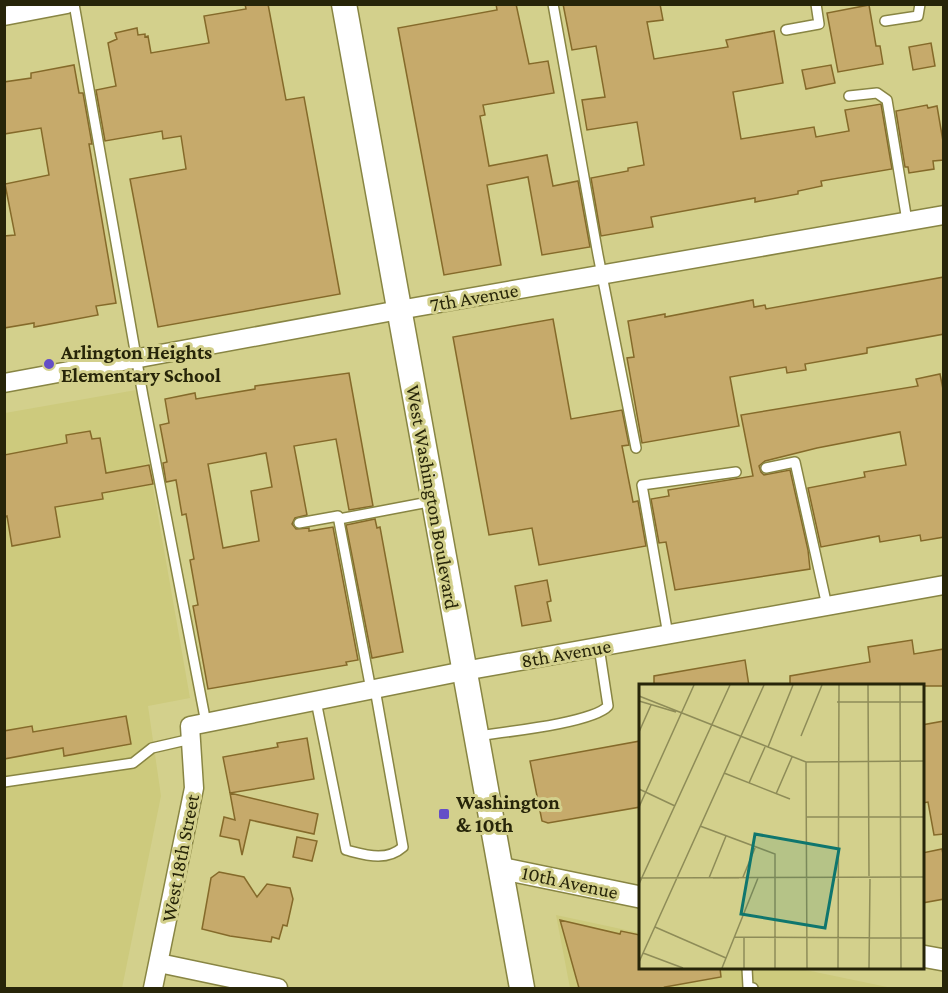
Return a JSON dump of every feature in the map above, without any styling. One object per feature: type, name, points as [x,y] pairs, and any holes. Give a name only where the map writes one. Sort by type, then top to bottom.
[{"type":"main road","name":"West Washington Boulevard","points":[[344,4],[522,988]]},
{"type":"street","points":[[4,16],[67,4]]},
{"type":"street","name":"7th Avenue","points":[[4,383],[399,310],[944,215]]},
{"type":"street","name":"8th Avenue","points":[[195,729],[316,700],[464,671],[944,585]]},
{"type":"street","name":"West 18th Street","points":[[153,988],[195,788],[195,729]]},
{"type":"street","name":"10th Avenue","points":[[500,868],[639,897]]},
{"type":"street","points":[[924,956],[944,960]]},
{"type":"street","points":[[159,963],[278,988]]},
{"type":"lane","points":[[4,782],[133,763],[152,748],[195,729],[199,694],[74,4]]},
{"type":"lane","points":[[554,4],[602,275],[636,448]]},
{"type":"lane","points":[[786,30],[819,24],[816,4]]},
{"type":"lane","points":[[885,21],[918,16],[920,4]]},
{"type":"lane","points":[[849,96],[877,93],[887,100],[907,221]]},
{"type":"lane","points":[[766,468],[795,462],[827,606]]},
{"type":"lane","points":[[668,635],[642,485],[736,472]]},
{"type":"lane","points":[[299,523],[338,516],[339,519],[434,501]]},
{"type":"lane","points":[[316,700],[346,850],[376,857],[396,854],[403,847],[388,759],[339,519]]},
{"type":"lane","points":[[476,736],[579,720],[604,710],[608,705],[599,647]]},
{"type":"lane","points":[[747,969],[750,988]]},
{"type":"shaded area","points":[[136,390],[190,698],[148,706],[161,796],[122,988],[5,988],[5,413]]},
{"type":"shaded area","points":[[556,915],[639,933],[639,969],[801,969],[892,988],[570,988]]},
{"type":"building","points":[[245,4],[268,4],[286,100],[304,97],[340,294],[158,327],[130,179],[186,169],[181,136],[163,139],[162,131],[105,141],[96,90],[116,86],[108,43],[117,39],[115,33],[137,28],[138,35],[148,36],[151,53],[209,43],[204,16],[246,9]]},
{"type":"building","points":[[496,4],[516,4],[529,64],[548,61],[554,93],[483,105],[485,115],[480,116],[489,166],[547,155],[553,186],[578,181],[590,247],[542,255],[528,177],[487,185],[501,265],[444,275],[398,28],[497,10]]},
{"type":"building","points":[[563,4],[660,4],[663,20],[647,22],[654,59],[728,47],[726,40],[774,31],[783,83],[733,92],[741,139],[814,127],[816,137],[849,131],[845,110],[881,104],[892,169],[821,181],[822,186],[798,191],[798,194],[755,202],[755,198],[651,217],[653,227],[601,236],[591,178],[628,171],[628,168],[644,165],[637,122],[587,130],[582,100],[605,97],[596,46],[572,50]]},
{"type":"building","points":[[869,5],[876,46],[880,46],[883,64],[838,72],[827,13]]},
{"type":"building","points":[[931,43],[935,66],[913,70],[909,47]]},
{"type":"building","points":[[74,65],[79,93],[83,93],[92,144],[89,144],[116,303],[96,306],[98,315],[34,327],[34,323],[4,328],[4,236],[15,235],[5,184],[49,175],[41,128],[4,134],[4,82],[31,78],[31,73]]},
{"type":"building","points":[[831,65],[835,83],[806,89],[802,70]]},
{"type":"building","points":[[927,105],[928,108],[937,106],[944,160],[933,161],[934,169],[909,173],[908,167],[905,167],[896,111]]},
{"type":"building","points":[[944,277],[944,334],[867,348],[867,353],[805,364],[806,370],[787,373],[786,367],[730,377],[739,426],[642,443],[627,358],[634,357],[628,321],[665,314],[665,317],[753,300],[754,307],[765,305],[766,309]]},
{"type":"building","points":[[553,319],[571,419],[622,410],[629,445],[622,446],[633,502],[638,501],[646,546],[539,565],[532,528],[489,535],[453,337]]},
{"type":"building","points":[[349,373],[373,506],[349,510],[336,439],[294,446],[307,515],[295,518],[292,524],[296,529],[309,528],[309,531],[333,527],[358,660],[346,662],[347,665],[208,689],[193,606],[198,605],[190,560],[194,559],[186,514],[182,515],[176,480],[166,482],[163,463],[167,462],[160,425],[169,423],[165,399],[195,393],[196,399],[255,389],[255,386]],"holes":[[[266,453],[272,487],[251,491],[259,541],[223,548],[208,464]]]},
{"type":"building","points":[[940,374],[944,394],[944,537],[921,541],[920,535],[880,542],[879,536],[821,547],[808,488],[865,477],[864,472],[906,465],[900,432],[817,448],[765,461],[759,466],[764,475],[790,470],[808,550],[810,569],[675,590],[666,542],[659,543],[651,499],[669,496],[668,490],[753,476],[741,415],[918,386],[916,379]]},
{"type":"building","points":[[90,431],[92,439],[100,438],[106,473],[149,465],[153,484],[102,493],[103,499],[55,507],[60,537],[12,546],[7,516],[4,517],[4,455],[67,443],[66,435]]},
{"type":"building","points":[[375,519],[377,528],[380,527],[403,652],[372,658],[346,525]]},
{"type":"building","points":[[547,580],[551,601],[547,602],[551,621],[522,626],[515,586]]},
{"type":"building","points":[[912,640],[914,654],[944,649],[944,686],[790,684],[790,676],[870,662],[868,647]]},
{"type":"building","points":[[745,660],[749,684],[654,684],[654,676]]},
{"type":"building","points":[[126,716],[131,744],[64,756],[63,748],[4,759],[4,731],[32,726],[33,732]]},
{"type":"building","points":[[944,721],[944,834],[934,835],[928,802],[924,803],[924,725]]},
{"type":"building","points":[[307,738],[314,779],[230,793],[223,757],[278,747],[277,743]]},
{"type":"building","points":[[639,741],[639,807],[548,823],[542,821],[530,761]]},
{"type":"building","points":[[230,793],[318,814],[314,834],[250,820],[242,855],[239,840],[220,836],[224,817],[235,820]]},
{"type":"building","points":[[297,837],[317,841],[312,861],[293,857]]},
{"type":"building","points":[[942,849],[944,899],[924,903],[924,853]]},
{"type":"building","points":[[219,872],[244,877],[257,897],[267,884],[290,888],[293,899],[287,926],[283,925],[279,939],[272,937],[271,942],[202,929],[211,878]]},
{"type":"building","points":[[560,920],[620,934],[621,931],[639,935],[639,969],[720,969],[721,977],[666,988],[579,988]]},
{"type":"place","name":"Arlington Heights Elementary School","points":[[49,364]]},
{"type":"place","name":"Washington & 10th","points":[[444,814]]}]
